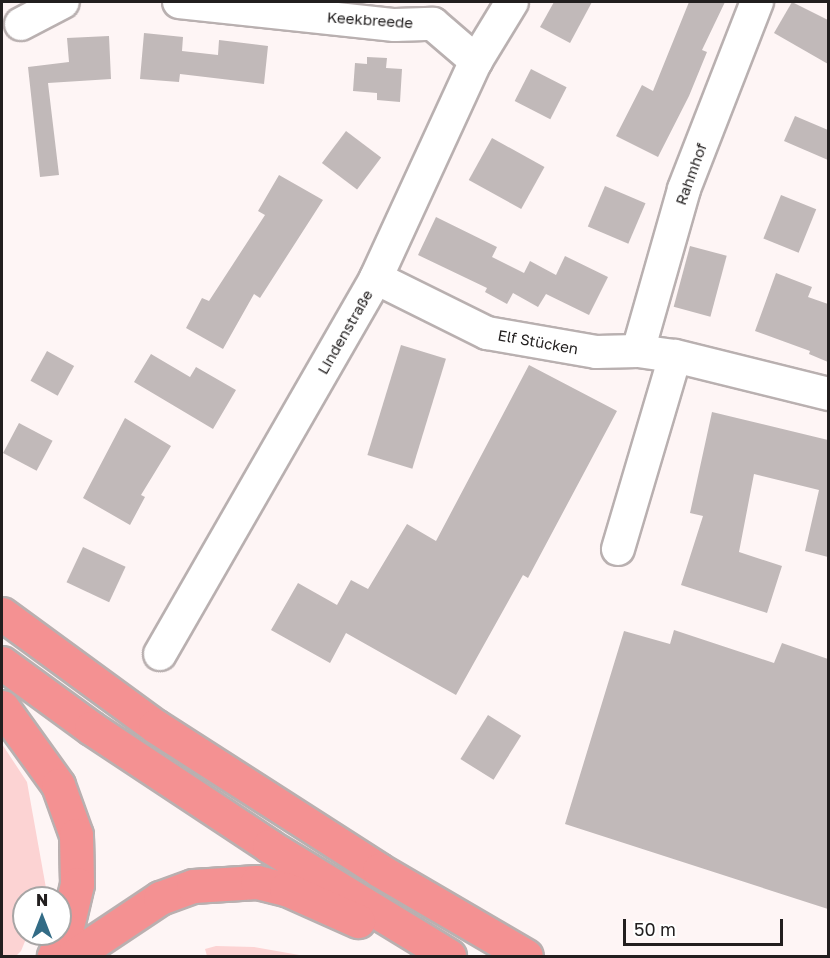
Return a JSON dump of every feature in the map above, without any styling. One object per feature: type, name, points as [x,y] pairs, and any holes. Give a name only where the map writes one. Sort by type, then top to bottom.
[{"type":"highway","points":[[2,614],[155,726],[379,870],[526,957]]},
{"type":"highway","points":[[2,663],[92,728],[269,846],[449,957]]},
{"type":"highway","points":[[2,707],[58,785],[76,835],[77,884],[66,931],[54,957]]},
{"type":"highway","points":[[73,957],[160,898],[193,886],[257,882],[286,889],[437,957]]},
{"type":"street","points":[[21,24],[63,2]]},
{"type":"street","name":"Keekbreede","points":[[179,2],[395,25],[431,13],[476,61]]},
{"type":"street","name":"Lindenstraße","points":[[160,654],[376,278],[476,61],[512,2]]},
{"type":"street","name":"Rahmhof","points":[[638,351],[684,189],[757,2]]},
{"type":"street","name":"Elf Stücken","points":[[376,278],[487,333],[596,352],[638,351],[675,356],[828,394]]},
{"type":"street","points":[[618,549],[675,356]]},
{"type":"shaded area","points":[[2,744],[27,782],[46,886],[12,886],[12,946],[23,946],[16,956],[2,956]]},
{"type":"shaded area","points":[[216,946],[254,947],[305,956],[207,956],[205,949]]},
{"type":"building","points":[[554,2],[592,2],[570,43],[540,27]]},
{"type":"building","points":[[689,2],[725,2],[702,50],[707,52],[689,96],[658,157],[616,136],[642,85],[653,91]]},
{"type":"building","points":[[792,2],[828,20],[828,64],[774,33]]},
{"type":"building","points":[[144,33],[183,37],[182,51],[218,55],[219,40],[268,46],[264,84],[180,74],[179,82],[140,79]]},
{"type":"building","points":[[109,36],[111,79],[48,83],[59,175],[40,177],[28,67],[69,62],[67,38]]},
{"type":"building","points":[[367,57],[387,58],[386,68],[402,69],[400,102],[377,100],[377,93],[353,91],[355,63],[367,64]]},
{"type":"building","points":[[531,69],[567,87],[550,119],[515,101]]},
{"type":"building","points":[[795,116],[828,130],[828,160],[784,141]]},
{"type":"building","points":[[346,131],[381,157],[357,189],[322,163]]},
{"type":"building","points":[[492,138],[544,167],[521,209],[469,180]]},
{"type":"building","points":[[279,175],[323,200],[260,298],[254,294],[223,349],[186,328],[202,298],[209,301],[265,215],[258,211]]},
{"type":"building","points":[[605,186],[646,203],[628,244],[588,227]]},
{"type":"building","points":[[781,195],[816,209],[799,253],[763,239]]},
{"type":"building","points":[[436,217],[497,247],[492,257],[524,273],[530,261],[556,275],[565,256],[608,277],[589,315],[546,294],[538,307],[513,293],[507,304],[485,292],[487,288],[418,255]]},
{"type":"building","points":[[690,246],[727,256],[710,317],[674,307]]},
{"type":"building","points":[[776,273],[812,287],[808,297],[828,304],[828,362],[809,354],[810,351],[755,331]]},
{"type":"building","points":[[401,345],[446,359],[412,469],[367,455]]},
{"type":"building","points":[[47,351],[74,366],[58,396],[31,381]]},
{"type":"building","points":[[151,354],[190,377],[196,367],[236,390],[213,429],[134,382]]},
{"type":"building","points":[[529,365],[617,411],[528,578],[523,575],[456,695],[346,633],[330,663],[271,630],[298,583],[337,605],[351,580],[368,589],[407,524],[436,541]]},
{"type":"building","points":[[712,412],[828,440],[828,557],[805,551],[819,490],[754,474],[739,552],[782,566],[767,613],[681,585],[703,516],[690,513]]},
{"type":"building","points":[[125,418],[171,446],[141,495],[145,497],[130,525],[83,498]]},
{"type":"building","points":[[19,423],[53,441],[37,471],[3,453]]},
{"type":"building","points":[[83,547],[126,567],[109,602],[67,582]]},
{"type":"building","points":[[674,630],[774,663],[782,643],[828,659],[828,909],[565,824],[624,631],[670,644]]},
{"type":"building","points":[[488,715],[521,736],[494,780],[460,759]]}]
